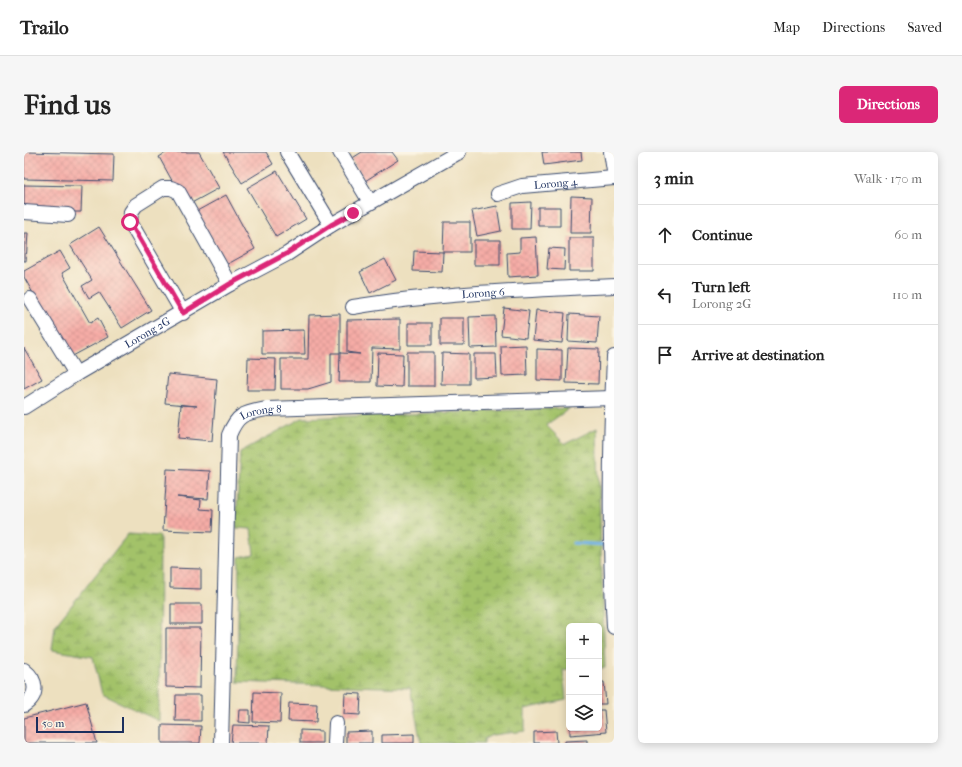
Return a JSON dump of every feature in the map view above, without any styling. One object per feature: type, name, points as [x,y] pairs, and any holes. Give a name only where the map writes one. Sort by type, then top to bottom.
[{"type":"street","points":[[287,152],[331,225]]},
{"type":"street","points":[[340,152],[370,202]]},
{"type":"street","name":"Lorong 2G","points":[[24,407],[76,374],[183,313],[230,284],[286,254],[370,202],[459,152]]},
{"type":"street","points":[[611,152],[614,171]]},
{"type":"street","name":"Lorong 4","points":[[498,194],[522,186],[614,178]]},
{"type":"street","points":[[183,313],[130,222],[131,212],[136,205],[163,188],[171,188],[178,192],[230,284]]},
{"type":"street","points":[[24,212],[68,215]]},
{"type":"street","name":"Lorong 6","points":[[353,307],[398,299],[490,292],[614,286]]},
{"type":"street","points":[[30,299],[76,374]]},
{"type":"street","points":[[614,357],[612,398],[611,517],[614,627]]},
{"type":"street","name":"Lorong 8","points":[[221,743],[229,435],[234,423],[246,413],[267,409],[612,398]]},
{"type":"street","points":[[24,670],[30,675],[34,682],[34,690],[30,701],[24,705]]},
{"type":"street","points":[[335,743],[336,723]]},
{"type":"green space","points":[[570,408],[546,425],[565,444],[597,428],[605,668],[602,668],[602,623],[566,623],[566,670],[563,670],[566,700],[525,709],[525,731],[492,735],[484,739],[484,743],[421,743],[410,688],[237,682],[239,557],[254,554],[251,529],[236,528],[240,452],[302,418]]},
{"type":"green space","points":[[128,534],[160,536],[159,721],[102,694],[93,657],[52,650],[55,626]]},
{"type":"building","points":[[24,152],[114,154],[113,181],[24,179]]},
{"type":"building","points":[[167,152],[199,152],[219,188],[186,206],[159,157]]},
{"type":"building","points":[[223,152],[266,152],[273,164],[242,183]]},
{"type":"building","points":[[362,152],[392,152],[398,160],[365,181],[351,159]]},
{"type":"building","points":[[542,152],[581,152],[582,160],[544,165]]},
{"type":"building","points":[[277,171],[306,219],[276,237],[247,188]]},
{"type":"building","points":[[24,185],[82,186],[81,212],[24,212]]},
{"type":"building","points":[[226,195],[255,249],[226,265],[197,211]]},
{"type":"building","points":[[571,196],[592,197],[591,233],[570,233]]},
{"type":"building","points":[[531,202],[530,229],[512,229],[512,203]]},
{"type":"building","points":[[497,206],[501,231],[477,236],[472,211]]},
{"type":"building","points":[[538,207],[560,207],[560,226],[538,226]]},
{"type":"building","points":[[444,222],[470,222],[470,252],[443,252]]},
{"type":"building","points":[[99,227],[151,310],[122,328],[99,292],[89,298],[82,286],[92,280],[70,245]]},
{"type":"building","points":[[24,233],[28,233],[26,261],[24,261]]},
{"type":"building","points":[[536,237],[538,275],[508,277],[507,253],[520,252],[520,238]]},
{"type":"building","points":[[569,238],[594,238],[594,271],[569,271]]},
{"type":"building","points":[[474,240],[500,240],[500,265],[474,265]]},
{"type":"building","points":[[549,248],[565,249],[564,270],[547,269]]},
{"type":"building","points":[[60,251],[70,268],[62,273],[90,323],[98,318],[108,337],[69,358],[24,277],[24,271]]},
{"type":"building","points":[[414,251],[443,252],[442,272],[413,271]]},
{"type":"building","points":[[385,259],[396,280],[370,293],[360,272]]},
{"type":"building","points":[[504,308],[529,311],[526,338],[501,335]]},
{"type":"building","points":[[536,310],[565,313],[562,343],[533,340]]},
{"type":"building","points":[[340,314],[340,353],[331,353],[331,382],[308,389],[281,389],[281,359],[308,359],[309,315]]},
{"type":"building","points":[[569,314],[599,316],[597,343],[568,341]]},
{"type":"building","points":[[495,316],[496,347],[470,348],[469,317]]},
{"type":"building","points":[[440,318],[464,318],[464,345],[440,345]]},
{"type":"building","points":[[400,319],[400,349],[372,348],[371,382],[339,382],[340,353],[360,354],[347,352],[347,320]]},
{"type":"building","points":[[408,323],[432,323],[432,345],[408,345]]},
{"type":"building","points":[[304,330],[305,354],[262,354],[262,331]]},
{"type":"building","points":[[526,345],[527,375],[502,376],[501,346]]},
{"type":"building","points":[[24,348],[42,379],[24,389]]},
{"type":"building","points":[[568,348],[599,349],[598,384],[566,383]]},
{"type":"building","points":[[537,349],[562,350],[562,381],[537,380]]},
{"type":"building","points":[[407,352],[434,352],[434,386],[407,386]]},
{"type":"building","points":[[378,353],[403,354],[402,387],[377,386]]},
{"type":"building","points":[[442,353],[469,354],[469,384],[441,384]]},
{"type":"building","points":[[474,354],[496,354],[497,377],[474,378]]},
{"type":"building","points":[[248,358],[276,359],[275,390],[247,390]]},
{"type":"building","points":[[168,374],[217,379],[212,441],[178,438],[181,405],[197,406],[165,403]]},
{"type":"building","points":[[167,469],[210,471],[208,499],[177,497],[201,500],[200,509],[213,510],[212,532],[163,530]]},
{"type":"building","points":[[170,568],[201,569],[201,589],[170,588]]},
{"type":"building","points":[[171,604],[202,604],[202,624],[171,624]]},
{"type":"building","points":[[166,628],[201,628],[200,688],[166,687]]},
{"type":"building","points":[[602,682],[604,682],[606,704],[602,704]]},
{"type":"building","points":[[254,692],[281,693],[280,723],[253,722]]},
{"type":"building","points":[[345,693],[361,694],[360,715],[344,714]]},
{"type":"building","points":[[176,695],[201,695],[201,721],[175,721]]},
{"type":"building","points":[[86,702],[97,743],[24,743],[24,718]]},
{"type":"building","points":[[289,703],[317,704],[316,722],[288,721]]},
{"type":"building","points":[[240,710],[250,710],[250,723],[239,722]]},
{"type":"building","points":[[602,710],[604,710],[606,732],[570,735],[570,731],[602,731]]},
{"type":"building","points":[[162,725],[201,726],[200,743],[162,743]]},
{"type":"building","points":[[233,725],[269,726],[268,743],[231,743]]},
{"type":"building","points":[[300,730],[322,731],[322,743],[300,743]]},
{"type":"building","points":[[372,731],[372,743],[346,743],[346,732]]},
{"type":"building","points":[[556,731],[557,743],[534,743],[534,732]]},
{"type":"building","points":[[414,734],[414,743],[382,743],[382,735]]},
{"type":"building","points":[[587,740],[587,743],[565,743],[565,741]]},
{"type":"waterway","points":[[573,543],[608,545]]},
{"type":"route","points":[[130,222],[183,313],[230,284],[286,254],[331,225],[353,213]]}]
